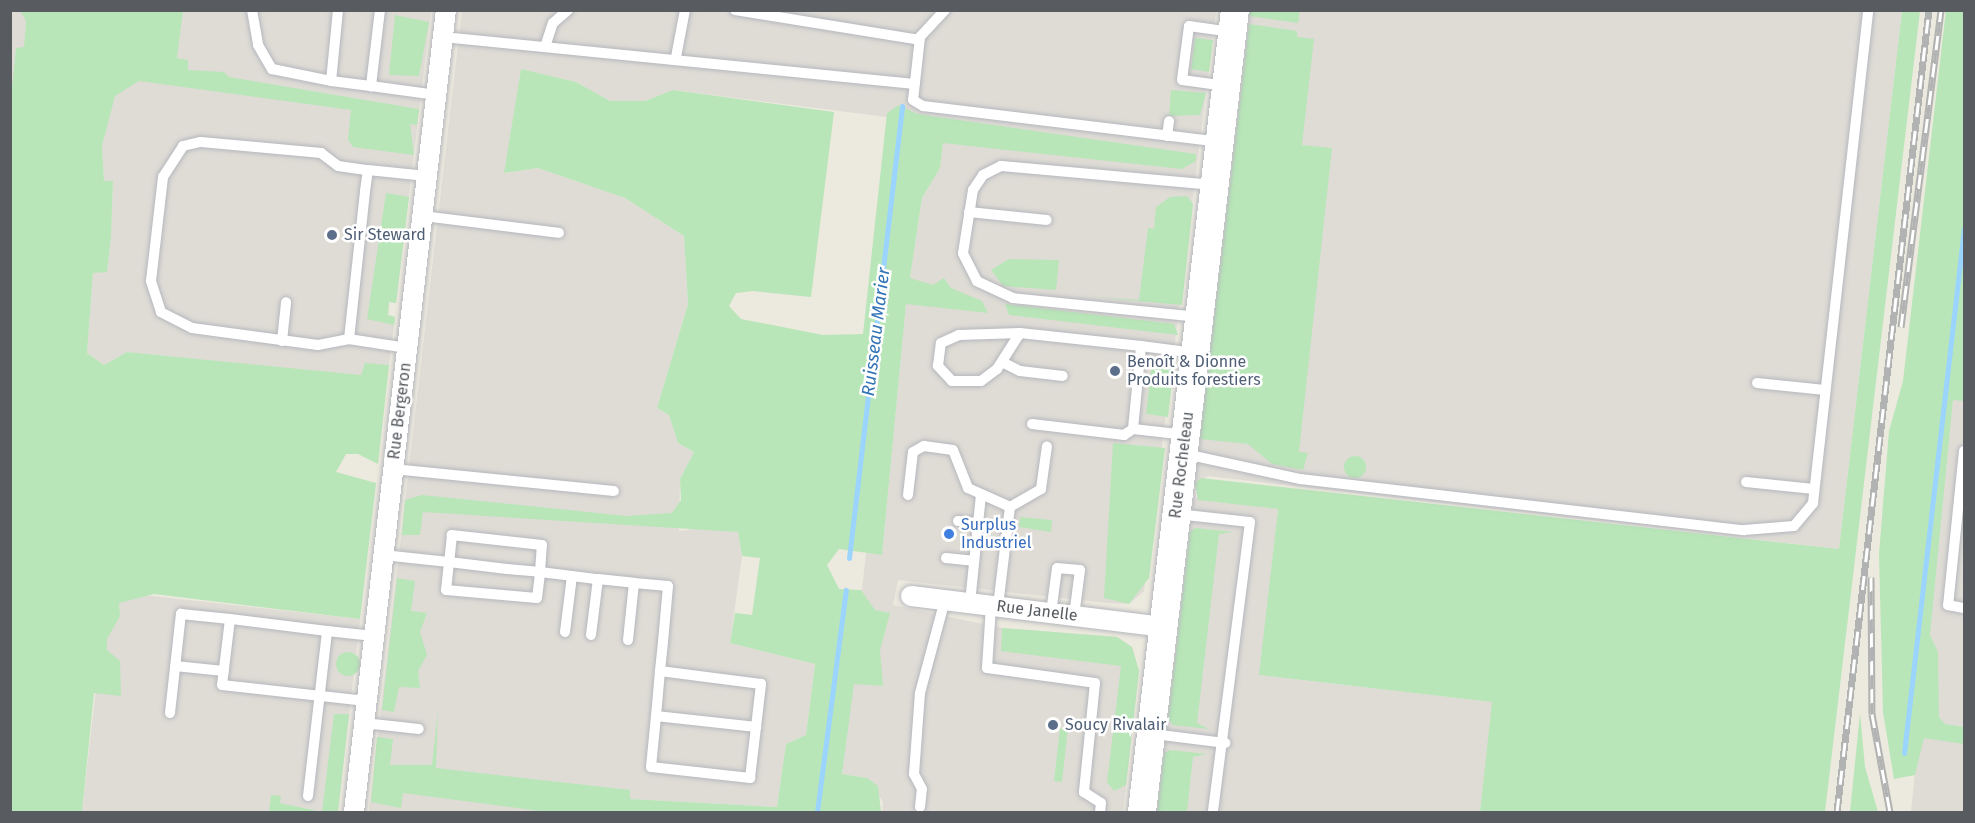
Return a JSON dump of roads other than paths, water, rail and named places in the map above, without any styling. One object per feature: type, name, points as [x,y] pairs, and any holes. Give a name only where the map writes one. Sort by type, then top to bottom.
[{"type":"street","name":"Rue Bergeron","points":[[354,812],[446,10]]},
{"type":"street","name":"Rue Rocheleau","points":[[1142,813],[1233,21]]},
{"type":"street","name":"Rue Janelle","points":[[911,596],[1164,627]]},
{"type":"lane","points":[[252,10],[258,45],[272,69],[331,81],[436,95]]},
{"type":"lane","points":[[331,81],[338,10]]},
{"type":"lane","points":[[372,86],[380,10]]},
{"type":"lane","points":[[545,47],[553,23],[568,10]]},
{"type":"lane","points":[[676,57],[685,10]]},
{"type":"lane","points":[[735,10],[920,40]]},
{"type":"lane","points":[[945,10],[920,40],[913,100],[923,106],[1220,142]]},
{"type":"lane","points":[[1032,424],[1124,435],[1133,429],[1300,478],[1758,531],[1786,529],[1804,519],[1814,489],[1868,10]]},
{"type":"lane","points":[[1226,86],[1182,80],[1188,26],[1233,21]]},
{"type":"lane","points":[[443,37],[676,57],[915,84]]},
{"type":"lane","points":[[1167,136],[1169,121]]},
{"type":"lane","points":[[407,348],[349,339],[318,345],[192,328],[168,318],[155,303],[150,281],[168,162],[183,146],[201,142],[321,153],[338,166],[427,176]]},
{"type":"lane","points":[[1199,317],[1013,298],[989,290],[965,265],[969,212],[978,182],[1001,166],[1214,186]]},
{"type":"lane","points":[[349,339],[368,170]]},
{"type":"lane","points":[[969,212],[1047,220]]},
{"type":"lane","points":[[423,216],[559,233]]},
{"type":"lane","points":[[282,341],[286,302]]},
{"type":"lane","points":[[1020,333],[1002,362],[988,377],[961,383],[943,374],[936,357],[940,343],[952,336],[1020,333],[1195,353]]},
{"type":"lane","points":[[1133,429],[1141,346]]},
{"type":"lane","points":[[1002,362],[1020,371],[1062,376]]},
{"type":"lane","points":[[1757,383],[1825,390]]},
{"type":"lane","points":[[908,495],[913,452],[924,446],[953,450],[968,488],[1010,507]]},
{"type":"lane","points":[[1010,507],[1041,489],[1047,446]]},
{"type":"lane","points":[[1965,451],[1961,524],[1948,605],[1965,608]]},
{"type":"lane","points":[[393,469],[614,491]]},
{"type":"lane","points":[[1746,482],[1814,489]]},
{"type":"lane","points":[[970,603],[981,495]]},
{"type":"lane","points":[[1010,507],[987,668],[1095,683],[1084,792],[1101,803],[1101,812]]},
{"type":"lane","points":[[1177,514],[1250,522],[1225,743],[1218,753],[1213,813]]},
{"type":"lane","points":[[958,521],[977,523]]},
{"type":"lane","points":[[452,535],[542,545],[537,598],[446,590],[449,562],[452,535]]},
{"type":"lane","points":[[383,555],[668,586],[660,671],[656,716],[651,767],[750,777],[761,684],[660,671]]},
{"type":"lane","points":[[946,558],[973,561]]},
{"type":"lane","points":[[1051,613],[1057,568],[1080,570],[1074,616]]},
{"type":"lane","points":[[565,632],[572,576]]},
{"type":"lane","points":[[591,635],[598,579]]},
{"type":"lane","points":[[628,640],[634,583]]},
{"type":"lane","points":[[920,807],[922,789],[914,774],[920,693],[945,600]]},
{"type":"lane","points":[[170,713],[181,614],[374,636]]},
{"type":"lane","points":[[230,620],[222,685],[366,700]]},
{"type":"lane","points":[[308,796],[327,631]]},
{"type":"lane","points":[[175,666],[224,671]]},
{"type":"lane","points":[[656,716],[756,727]]},
{"type":"lane","points":[[364,723],[419,729]]},
{"type":"lane","points":[[1151,734],[1225,743]]},
{"type":"waterway","name":"Ruisseau Marier","points":[[849,558],[902,106]]},
{"type":"waterway","points":[[1904,753],[1964,228]]},
{"type":"waterway","name":"Ruisseau Marier","points":[[817,812],[846,590]]},
{"type":"railway","points":[[1837,812],[1929,10]]},
{"type":"railway","points":[[1901,327],[1941,10]]},
{"type":"railway","points":[[1871,577],[1872,714],[1890,812]]},
{"type":"place","name":"Sir Steward","points":[[332,235]]},
{"type":"place","name":"Benoît & Dionne Produits forestiers","points":[[1115,371]]},
{"type":"place","name":"Surplus Industriel","points":[[949,534]]},
{"type":"place","name":"Soucy Rivalair","points":[[1053,725]]}]
